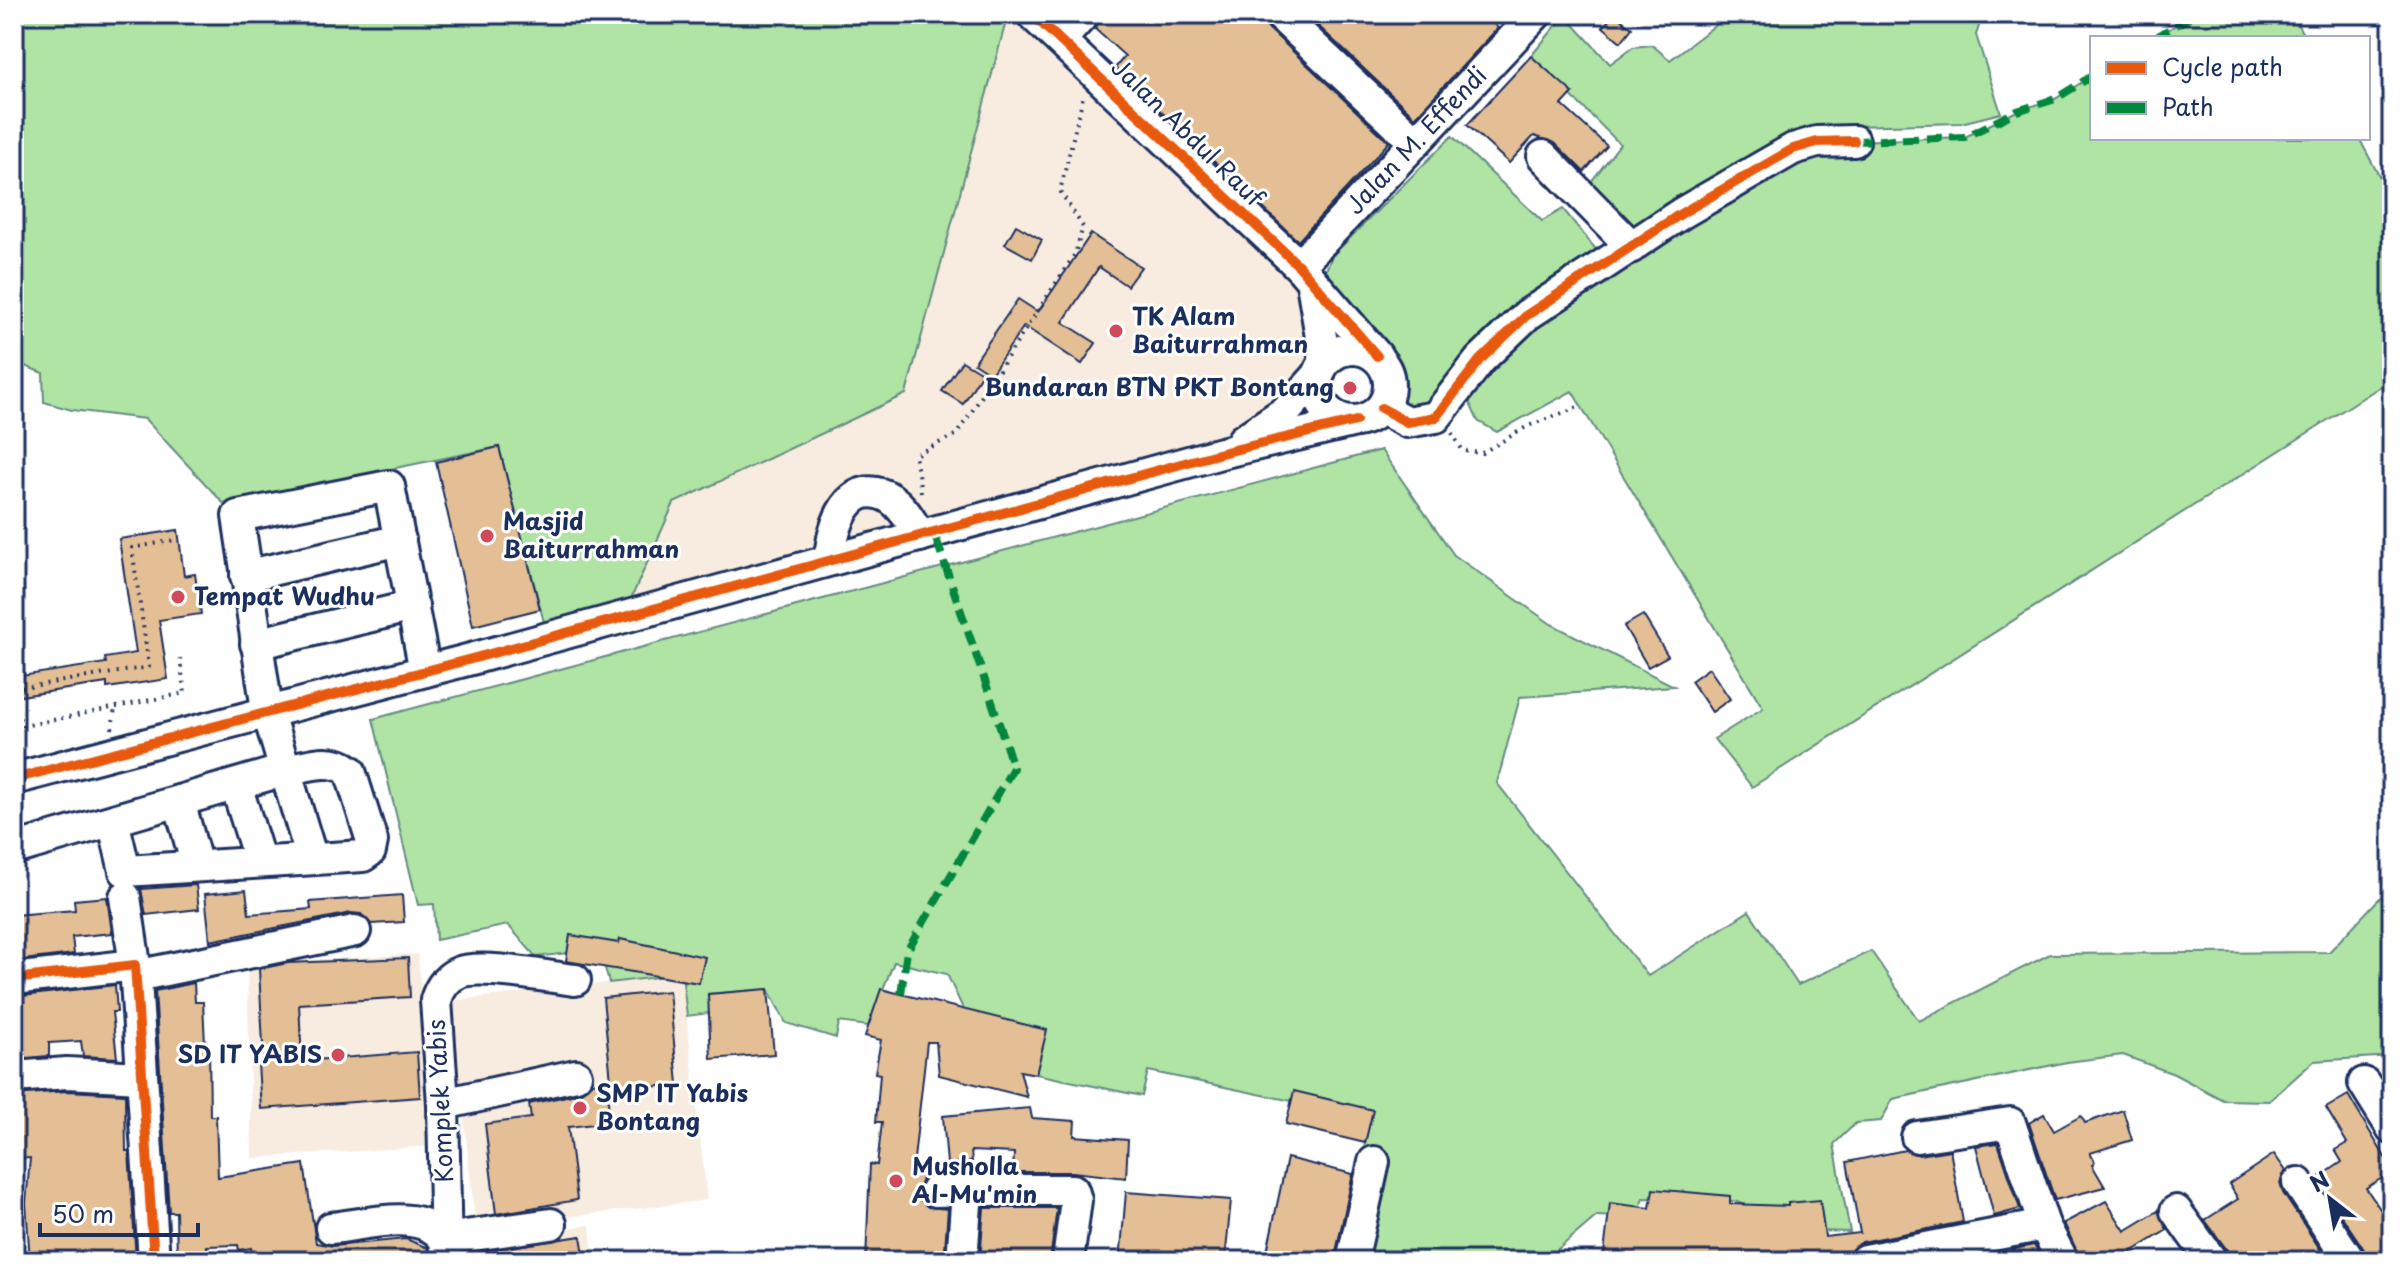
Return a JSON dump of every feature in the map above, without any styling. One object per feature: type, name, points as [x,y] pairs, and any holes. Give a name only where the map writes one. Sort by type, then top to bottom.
[{"type":"street","name":"Jalan Abdul Rauf","points":[[1032,14],[1306,275],[1377,356]]},
{"type":"street","points":[[1060,40],[1084,14]]},
{"type":"street","name":"Jalan M. Effendi","points":[[1306,275],[1414,141],[1536,14]]},
{"type":"street","points":[[1289,17],[1414,141]]},
{"type":"street","points":[[1306,275],[1322,367],[1321,402],[1342,420],[1369,414],[1407,422],[1422,421],[1439,414],[1503,335],[1527,315],[1682,213],[1793,149],[1817,142],[1854,141]]},
{"type":"street","points":[[1543,156],[1632,247]]},
{"type":"street","points":[[14,779],[267,710],[425,671],[1369,414],[1388,396],[1390,381],[1377,356],[1350,348],[1322,367],[1286,411],[1221,453]]},
{"type":"street","points":[[312,859],[267,710],[236,524],[238,516],[385,486],[392,491],[425,671]]},
{"type":"street","points":[[830,560],[831,538],[846,506],[856,497],[882,494],[900,508],[920,536]]},
{"type":"street","points":[[246,576],[400,540]]},
{"type":"street","points":[[256,644],[413,606]]},
{"type":"street","points":[[14,849],[113,820],[236,785],[285,770],[327,762],[341,764],[350,771],[370,828],[370,851],[363,856],[125,871],[113,820]]},
{"type":"street","points":[[236,785],[260,862]]},
{"type":"street","points":[[179,801],[197,866]]},
{"type":"street","points":[[125,897],[136,970],[154,1261]]},
{"type":"street","points":[[14,979],[136,970],[355,931]]},
{"type":"street","name":"Komplek Yabis","points":[[445,1250],[443,1104],[436,1000],[448,980],[461,972],[477,970],[575,980]]},
{"type":"street","points":[[14,1077],[67,1073],[141,1077]]},
{"type":"street","points":[[443,1104],[576,1075]]},
{"type":"street","points":[[2364,1083],[2392,1128]]},
{"type":"street","points":[[1917,1137],[2010,1123],[2044,1225],[2063,1261]]},
{"type":"street","points":[[1352,1261],[1374,1162]]},
{"type":"street","points":[[2298,1183],[2350,1261]]},
{"type":"street","points":[[962,1261],[967,1190]]},
{"type":"street","points":[[936,1191],[1073,1190],[1076,1200],[1068,1261]]},
{"type":"street","points":[[2176,1211],[2212,1261]]},
{"type":"street","points":[[331,1228],[413,1221],[430,1225],[445,1250],[551,1224]]},
{"type":"street","points":[[1865,1260],[2044,1225]]},
{"type":"path","points":[[900,508],[922,501],[915,455],[957,434],[1075,254],[1083,227],[1060,191],[1090,68]]},
{"type":"path","points":[[14,384],[20,413]]},
{"type":"path","points":[[1439,414],[1463,451],[1482,453],[1528,426],[1581,406]]},
{"type":"path","points":[[15,688],[149,667],[132,548],[175,540]]},
{"type":"path","points":[[14,728],[185,693],[179,653]]},
{"type":"path","points":[[14,678],[21,727]]},
{"type":"shaded area","name":"TK Alam Baiturrahman","points":[[1008,14],[1016,14],[1271,253],[1306,303],[1314,358],[1262,428],[625,612],[674,503],[906,394]]},
{"type":"shaded area","name":"SD IT YABIS","points":[[418,954],[434,1146],[252,1158],[247,964]]},
{"type":"shaded area","name":"SMP IT Yabis Bontang","points":[[682,974],[707,1200],[476,1228],[451,1001]]},
{"type":"shaded area","points":[[590,1225],[593,1261],[453,1261],[451,1245]]},
{"type":"green space","points":[[14,14],[1008,14],[906,394],[674,503],[625,612],[548,638],[499,447],[223,503],[145,419],[72,410],[44,402],[43,373],[17,363],[14,369]]},
{"type":"green space","points":[[1719,14],[1983,14],[1976,35],[2001,113],[1961,123],[1852,126],[1792,135],[1636,230],[1588,186],[1620,144],[1531,56],[1565,15],[1610,64],[1633,47],[1652,45],[1670,60],[1722,20]]},
{"type":"green space","points":[[2194,14],[2292,14],[2304,36],[2158,36]]},
{"type":"green space","points":[[2090,77],[2090,140],[2360,140],[2392,200],[2392,379],[1752,787],[1714,739],[1763,708],[1572,391],[1497,432],[1478,421],[1463,388],[1407,422],[1400,369],[1330,286],[1326,270],[1332,256],[1452,136],[1542,221],[1563,209],[1607,263],[1793,149],[1854,141],[1965,137],[2017,111],[2055,99]]},
{"type":"green space","points":[[1381,450],[1454,555],[1551,624],[1674,686],[1520,697],[1497,783],[1648,976],[1749,911],[1798,985],[1871,951],[1919,1021],[2050,954],[2329,952],[2392,885],[2392,1056],[2314,1061],[2269,1101],[2223,1100],[2174,1074],[2123,1055],[2067,1062],[1893,1099],[1881,1121],[1856,1123],[1834,1144],[1850,1232],[1819,1231],[1734,1201],[1643,1198],[1637,1218],[1597,1216],[1550,1256],[1551,1261],[1359,1261],[1363,1153],[1372,1110],[1292,1101],[1148,1071],[1142,1096],[1036,1074],[1046,1030],[964,1011],[947,974],[894,962],[868,1026],[839,1022],[836,1038],[786,1023],[768,989],[708,994],[710,1013],[687,1016],[682,974],[609,983],[600,949],[536,957],[508,925],[436,940],[434,904],[418,905],[373,719]]},
{"type":"building","points":[[1102,14],[1262,14],[1267,27],[1389,142],[1298,241],[1115,68],[1125,56],[1095,29]]},
{"type":"building","points":[[1320,14],[1483,14],[1498,28],[1415,117],[1313,21]]},
{"type":"building","points":[[1614,14],[1632,28],[1621,42],[1603,27]]},
{"type":"building","points":[[1531,56],[1573,93],[1562,105],[1607,146],[1584,172],[1555,143],[1534,136],[1509,163],[1467,125]]},
{"type":"building","points":[[1016,225],[1042,240],[1032,259],[1005,244]]},
{"type":"building","points":[[1091,234],[1141,267],[1127,286],[1099,267],[1063,322],[1096,343],[1082,364],[1024,326],[991,374],[974,363],[1018,299],[1038,312]]},
{"type":"building","points":[[962,361],[982,373],[963,404],[942,391]]},
{"type":"building","name":"Masjid Baiturrahman","points":[[499,447],[540,609],[473,626],[436,462]]},
{"type":"building","points":[[178,530],[184,576],[195,574],[201,614],[159,620],[168,679],[107,688],[107,683],[14,697],[14,677],[106,663],[105,658],[136,653],[119,539]]},
{"type":"building","points":[[1643,615],[1668,656],[1648,667],[1624,626]]},
{"type":"building","points":[[1709,668],[1730,699],[1712,712],[1691,681]]},
{"type":"building","points":[[196,885],[199,909],[146,915],[141,889]]},
{"type":"building","points":[[246,890],[249,914],[311,909],[310,902],[402,895],[404,922],[371,924],[361,914],[351,913],[210,941],[205,894]]},
{"type":"building","points":[[107,897],[112,933],[72,937],[74,954],[14,961],[14,915],[75,910],[74,900]]},
{"type":"building","points":[[570,935],[619,943],[620,939],[705,957],[699,983],[566,961]]},
{"type":"building","points":[[408,958],[410,997],[299,1004],[302,1061],[417,1052],[420,1097],[261,1109],[258,1064],[264,1064],[259,969],[288,963]]},
{"type":"building","points":[[194,983],[195,1002],[203,1002],[205,1045],[209,1045],[210,1116],[216,1116],[218,1177],[304,1164],[316,1243],[333,1246],[406,1239],[428,1248],[428,1261],[252,1261],[251,1248],[239,1250],[238,1245],[207,1246],[208,1261],[177,1261],[176,1212],[169,1212],[155,991]]},
{"type":"building","points":[[115,985],[117,1012],[112,1012],[117,1058],[83,1056],[81,1041],[49,1043],[49,1056],[14,1059],[14,997]]},
{"type":"building","points":[[768,989],[774,1054],[711,1059],[708,994]]},
{"type":"building","points":[[881,989],[1047,1030],[1036,1074],[1020,1071],[1027,1097],[939,1075],[936,1042],[927,1042],[913,1168],[925,1169],[918,1191],[921,1201],[928,1207],[948,1209],[944,1261],[866,1261],[870,1164],[877,1165],[882,1122],[876,1122],[880,1074],[875,1073],[881,1040],[865,1036]]},
{"type":"building","points":[[669,991],[678,1084],[612,1091],[603,998]]},
{"type":"building","points":[[606,1081],[610,1122],[568,1127],[577,1200],[496,1214],[485,1124],[531,1118],[529,1104],[580,1093],[592,1083]]},
{"type":"building","points":[[67,1091],[125,1094],[126,1151],[129,1151],[136,1261],[30,1261],[26,1203],[30,1158],[14,1159],[14,1095]]},
{"type":"building","points":[[1294,1091],[1373,1110],[1365,1143],[1286,1124]]},
{"type":"building","points":[[2348,1095],[2392,1169],[2392,1172],[2366,1188],[2392,1227],[2392,1261],[2368,1261],[2365,1251],[2317,1179],[2342,1162],[2335,1150],[2347,1143],[2326,1108]]},
{"type":"building","points":[[1030,1108],[1032,1118],[1075,1121],[1074,1136],[1128,1140],[1126,1178],[1073,1172],[1013,1172],[1014,1153],[971,1151],[972,1161],[947,1164],[943,1116]]},
{"type":"building","points":[[2123,1110],[2132,1140],[2090,1153],[2095,1162],[2092,1165],[2105,1187],[2055,1200],[2029,1123],[2044,1114],[2054,1131],[2081,1116],[2085,1123]]},
{"type":"building","points":[[1998,1143],[2020,1209],[1994,1216],[1976,1146]]},
{"type":"building","points":[[1905,1150],[1919,1155],[1950,1150],[1963,1222],[1862,1242],[1845,1258],[1824,1261],[1603,1261],[1610,1203],[1650,1208],[1653,1189],[1730,1196],[1730,1204],[1788,1206],[1788,1203],[1820,1200],[1825,1237],[1860,1233],[1847,1162]]},
{"type":"building","points":[[2274,1154],[2286,1171],[2280,1183],[2283,1193],[2328,1261],[2230,1261],[2227,1250],[2205,1220],[2238,1199],[2229,1184]]},
{"type":"building","points":[[1287,1158],[1353,1174],[1334,1261],[1265,1261]]},
{"type":"building","points":[[1126,1192],[1231,1200],[1225,1261],[1120,1261]]},
{"type":"building","points":[[2106,1201],[2125,1231],[2158,1211],[2167,1230],[2130,1253],[2135,1261],[2081,1261],[2064,1223]]},
{"type":"building","points":[[984,1208],[1057,1208],[1050,1261],[980,1261]]},
{"type":"building","points":[[581,1236],[585,1261],[480,1261],[479,1252]]},
{"type":"building","points":[[2034,1245],[2043,1261],[1993,1261],[2015,1249]]},
{"type":"marked path","points":[[2158,36],[2194,14]]},
{"type":"marked path","points":[[1854,141],[1965,137],[2017,111],[2055,99],[2090,77]]},
{"type":"marked path","points":[[901,994],[907,951],[1013,768],[934,532]]},
{"type":"cycle path","points":[[1032,14],[1299,266],[1377,356]]},
{"type":"cycle path","points":[[1381,408],[1407,422],[1436,417],[1480,360],[1527,315],[1682,213],[1793,149],[1817,142],[1854,141]]},
{"type":"cycle path","points":[[14,779],[475,658],[1221,453],[1356,421]]},
{"type":"cycle path","points":[[14,979],[135,965],[154,1261]]},
{"type":"place","name":"TK Alam Baiturrahman","points":[[1116,331]]},
{"type":"place","name":"Bundaran BTN PKT Bontang","points":[[1350,388]]},
{"type":"place","name":"Masjid Baiturrahman","points":[[487,536]]},
{"type":"place","name":"Tempat Wudhu","points":[[178,597]]},
{"type":"place","name":"SD IT YABIS","points":[[338,1055]]},
{"type":"place","name":"SMP IT Yabis Bontang","points":[[580,1108]]},
{"type":"place","name":"Musholla Al-Mu'min","points":[[896,1181]]}]
